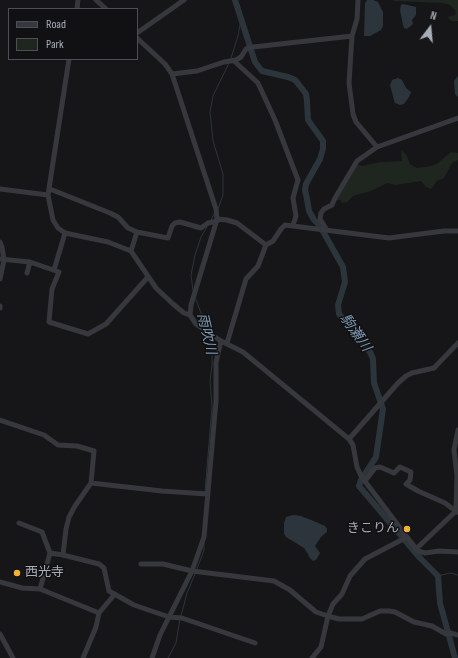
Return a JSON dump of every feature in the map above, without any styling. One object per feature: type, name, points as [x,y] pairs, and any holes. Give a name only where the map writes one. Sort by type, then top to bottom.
[{"type":"street","points":[[96,0],[105,8]]},
{"type":"street","points":[[138,32],[184,0]]},
{"type":"street","points":[[358,0],[358,16],[352,36],[349,83],[353,114],[356,122],[378,147]]},
{"type":"street","points":[[172,74],[198,71],[231,61],[241,57],[246,49],[352,36]]},
{"type":"street","points":[[138,39],[165,64],[172,74],[216,209],[190,315]]},
{"type":"street","points":[[69,60],[48,195],[55,225],[65,233],[108,242],[131,251],[156,288],[173,304],[190,315],[193,320],[206,331],[221,341],[244,352],[350,439],[353,445],[357,467],[364,479],[416,549],[425,553],[439,551],[458,552]]},
{"type":"street","points":[[231,61],[258,83],[275,120],[298,180],[292,198],[296,216],[293,225]]},
{"type":"street","points":[[324,230],[320,219],[321,213],[324,209],[332,205],[357,161],[378,147],[458,118]]},
{"type":"street","points":[[0,189],[48,195]]},
{"type":"street","points":[[50,189],[110,213],[118,218],[128,228],[137,232],[168,238],[172,226],[175,223],[180,222],[201,228],[214,220],[227,220],[237,224],[266,244]]},
{"type":"street","points":[[227,343],[246,279],[258,266],[266,244],[273,240],[285,225],[389,238],[444,230],[458,231]]},
{"type":"street","points":[[131,251],[137,232]]},
{"type":"street","points":[[54,270],[65,233]]},
{"type":"street","points":[[0,242],[2,247],[0,278]]},
{"type":"street","points":[[2,259],[30,262],[59,272],[52,289],[50,322],[88,334],[106,324],[148,277]]},
{"type":"street","points":[[27,273],[30,262]]},
{"type":"street","points":[[152,658],[160,635],[192,572],[204,538],[216,401],[216,362],[221,341]]},
{"type":"street","points":[[350,439],[380,403],[406,376],[412,373],[434,368],[458,344]]},
{"type":"street","points":[[0,420],[44,435],[58,445],[77,446],[94,451],[91,483],[74,506],[69,517],[63,555]]},
{"type":"street","points":[[416,549],[457,512],[457,476],[454,450],[458,430]]},
{"type":"street","points":[[364,479],[375,468],[380,467],[394,473],[400,467],[412,472],[410,480],[406,484],[445,503],[457,512]]},
{"type":"street","points":[[91,483],[162,492],[207,494]]},
{"type":"street","points":[[19,523],[44,533],[50,552],[40,589]]},
{"type":"street","points":[[312,658],[322,646],[328,616],[333,604],[342,594],[350,576],[366,559],[406,537]]},
{"type":"street","points":[[50,552],[99,564],[104,568],[109,591],[114,595],[148,611],[169,617],[180,618],[255,643]]},
{"type":"street","points":[[141,564],[163,564],[192,572],[274,581],[290,590],[316,612],[328,616],[339,619],[362,619],[380,611],[389,611],[395,612],[414,622],[432,626],[448,634],[458,635]]},
{"type":"street","points":[[0,582],[22,588],[40,589],[100,612]]},
{"type":"street","points":[[83,658],[96,627],[100,612],[114,595]]},
{"type":"street","points":[[0,634],[13,658]]},
{"type":"green space","points":[[392,0],[458,0],[458,21],[452,21],[448,17],[455,15],[456,11],[450,5],[443,3]]},
{"type":"green space","points":[[402,150],[407,156],[410,164],[417,168],[432,166],[451,152],[458,153],[458,160],[452,163],[444,178],[437,181],[431,189],[426,187],[421,181],[395,185],[387,183],[371,191],[353,196],[347,202],[341,203],[341,200],[335,200],[356,164],[362,166],[380,162],[402,161]]},
{"type":"shaded area","points":[[367,0],[378,2],[383,12],[383,26],[381,30],[370,36],[364,36],[365,3]]},
{"type":"shaded area","points":[[403,4],[416,7],[416,15],[412,20],[413,24],[407,29],[404,28],[400,10],[401,5]]},
{"type":"shaded area","points":[[458,76],[458,97],[455,94],[454,81]]},
{"type":"shaded area","points":[[398,78],[402,80],[406,88],[411,92],[404,104],[400,105],[395,103],[390,85],[392,80]]},
{"type":"shaded area","points":[[293,515],[301,516],[316,522],[325,526],[327,529],[327,532],[321,537],[315,546],[320,553],[316,560],[313,561],[304,548],[286,537],[284,534],[284,523],[286,517]]},
{"type":"waterway","name":"駒瀬川","points":[[235,0],[255,62],[262,71],[295,80],[306,94],[308,120],[323,141],[323,149],[320,159],[306,184],[305,190],[309,211],[314,220],[320,226],[343,267],[345,282],[338,305],[339,314],[370,352],[373,359],[374,383],[383,409],[376,457],[361,480],[359,486],[420,558],[438,576],[440,603],[455,658]]},
{"type":"waterway","name":"雨吹川","points":[[231,58],[238,36],[241,19]]},
{"type":"waterway","name":"雨吹川","points":[[218,209],[223,195],[223,174],[213,141],[210,112],[213,96],[229,63]]},
{"type":"waterway","name":"雨吹川","points":[[211,220],[214,214]]},
{"type":"waterway","name":"雨吹川","points":[[193,290],[191,275],[195,255],[201,237],[207,227]]},
{"type":"waterway","name":"雨吹川","points":[[195,297],[207,329]]},
{"type":"waterway","name":"雨吹川","points":[[205,492],[212,407],[210,381],[212,350],[209,336]]},
{"type":"waterway","name":"雨吹川","points":[[197,569],[204,550],[204,543]]},
{"type":"waterway","points":[[438,576],[450,573],[458,575]]},
{"type":"waterway","name":"雨吹川","points":[[181,616],[187,593],[195,574]]},
{"type":"waterway","name":"雨吹川","points":[[168,658],[176,643],[180,619]]},
{"type":"place","name":"きこりん","points":[[407,529]]},
{"type":"place","name":"西光寺","points":[[17,573]]}]
